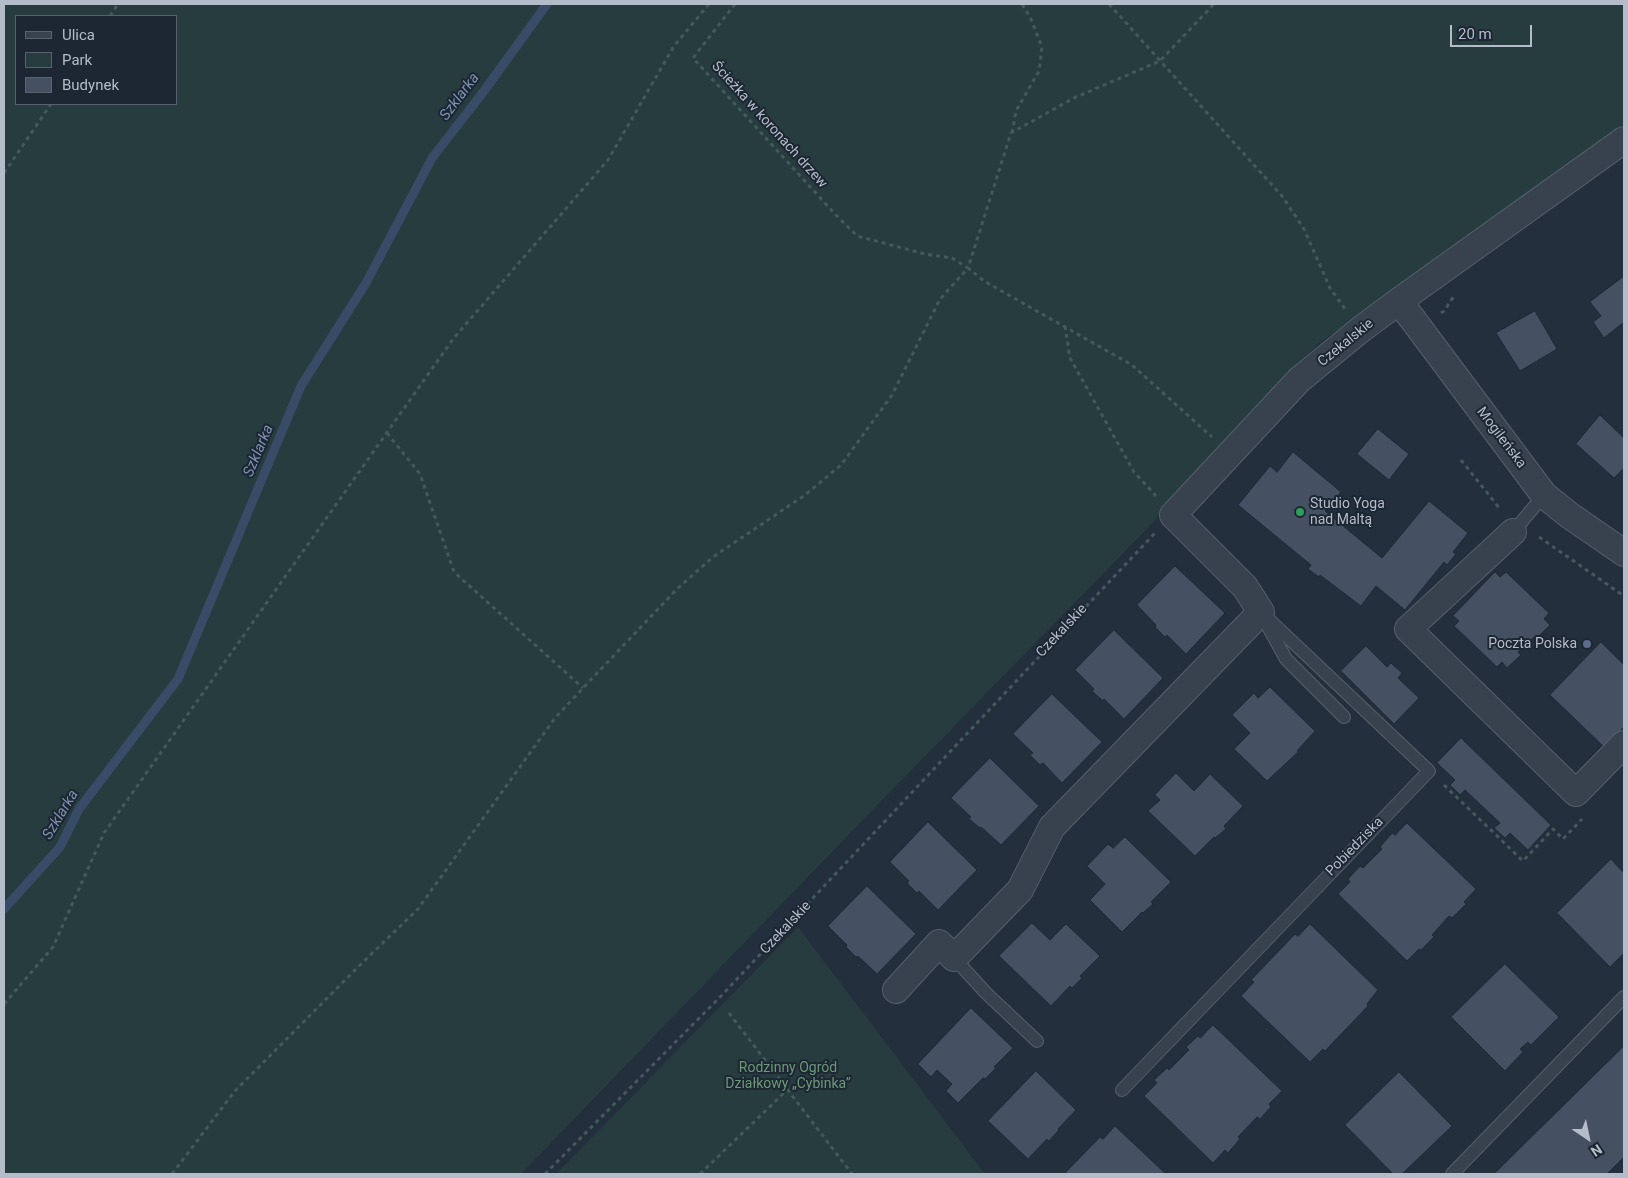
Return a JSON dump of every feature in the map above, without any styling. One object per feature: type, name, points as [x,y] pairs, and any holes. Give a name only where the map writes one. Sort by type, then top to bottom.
[{"type":"street","name":"Czekalskie","points":[[1173,515],[1299,380],[1399,301],[1624,140]]},
{"type":"street","name":"Mogileńska","points":[[1399,301],[1544,495],[1569,516],[1624,553]]},
{"type":"street","points":[[896,990],[940,943],[954,958],[1020,890],[1052,827],[1261,612],[1245,587],[1173,515]]},
{"type":"street","points":[[1513,532],[1408,629],[1576,792],[1624,744]]},
{"type":"lane","points":[[1513,532],[1544,495]]},
{"type":"lane","points":[[1261,612],[1286,659],[1344,717]]},
{"type":"lane","points":[[1261,612],[1429,771]]},
{"type":"lane","name":"Pobiedziska","points":[[1122,1090],[1429,771]]},
{"type":"lane","points":[[954,958],[986,993],[1037,1040]]},
{"type":"lane","points":[[1452,1174],[1624,997]]},
{"type":"path","points":[[111,15],[118,4]]},
{"type":"path","points":[[4,1004],[53,947],[104,833],[453,339],[608,160],[674,46],[709,4]]},
{"type":"path","name":"Ścieżka w koronach drzew","points":[[735,4],[693,58],[857,236],[924,254],[952,258],[968,268]]},
{"type":"path","points":[[172,1174],[234,1092],[418,909],[555,718],[583,688],[678,588],[712,557],[805,495],[841,465],[892,394],[940,299],[968,268],[1011,133],[1016,111],[1039,71],[1042,47],[1031,19],[1022,4]]},
{"type":"path","points":[[1109,4],[1282,196],[1304,228],[1330,288],[1360,330]]},
{"type":"path","points":[[1011,133],[1074,98],[1160,61],[1214,4]]},
{"type":"path","points":[[4,173],[50,105]]},
{"type":"path","points":[[968,268],[984,282],[1132,365],[1207,433],[1232,452]]},
{"type":"path","points":[[1064,326],[1070,358],[1134,472],[1173,515]]},
{"type":"path","points":[[387,434],[420,474],[454,572],[583,688]]},
{"type":"path","name":"Czekalskie","points":[[545,1174],[722,996],[1173,515]]},
{"type":"path","points":[[1429,771],[1523,861],[1553,830],[1563,839],[1583,818]]},
{"type":"path","points":[[729,1013],[852,1174]]},
{"type":"path","points":[[700,1174],[787,1090]]},
{"type":"green space","points":[[4,4],[1624,4],[1624,124],[1318,344],[1142,534],[521,1174],[4,1174]]},
{"type":"green space","name":"Rodzinny Ogród Działkowy „Cybinka”","points":[[798,927],[985,1174],[556,1174]]},
{"type":"building","points":[[1623,277],[1624,322],[1604,338],[1593,322],[1601,316],[1590,302]]},
{"type":"building","points":[[1535,311],[1557,349],[1520,371],[1496,333]]},
{"type":"building","points":[[1600,415],[1624,438],[1624,468],[1614,478],[1576,444]]},
{"type":"building","points":[[1378,429],[1409,454],[1389,480],[1357,454]]},
{"type":"building","points":[[1293,452],[1341,492],[1325,511],[1382,558],[1429,501],[1468,533],[1453,552],[1456,554],[1447,565],[1444,562],[1405,610],[1376,586],[1361,606],[1320,575],[1319,577],[1308,569],[1311,565],[1238,505],[1270,466],[1277,472]]},
{"type":"building","points":[[1175,566],[1225,613],[1186,654],[1167,635],[1165,637],[1155,627],[1156,625],[1137,605]]},
{"type":"building","points":[[1495,572],[1500,577],[1506,572],[1549,613],[1544,619],[1550,625],[1536,639],[1534,637],[1518,652],[1521,655],[1507,668],[1502,662],[1497,667],[1454,626],[1459,621],[1453,616]]},
{"type":"building","points":[[1114,630],[1163,678],[1124,719],[1104,699],[1103,701],[1092,691],[1094,689],[1075,670]]},
{"type":"building","points":[[1601,642],[1624,665],[1624,727],[1604,747],[1550,695]]},
{"type":"building","points":[[1366,646],[1387,667],[1391,663],[1402,673],[1398,678],[1419,698],[1394,724],[1341,671]]},
{"type":"building","points":[[1270,687],[1315,731],[1298,752],[1267,781],[1234,749],[1250,733],[1232,715],[1254,693],[1258,698]]},
{"type":"building","points":[[1052,694],[1102,742],[1062,783],[1043,763],[1040,765],[1030,755],[1033,753],[1013,734]]},
{"type":"building","points":[[1461,738],[1551,825],[1528,850],[1510,833],[1505,838],[1494,828],[1500,823],[1465,790],[1460,795],[1450,785],[1455,780],[1437,763]]},
{"type":"building","points":[[990,758],[1039,806],[1001,845],[969,819],[971,817],[951,798]]},
{"type":"building","points":[[1176,773],[1194,791],[1210,774],[1243,806],[1224,826],[1226,829],[1214,837],[1195,856],[1148,811],[1160,800],[1155,795]]},
{"type":"building","points":[[928,822],[977,870],[938,910],[919,891],[917,893],[907,883],[909,881],[890,862]]},
{"type":"building","points":[[1407,823],[1476,889],[1464,902],[1466,904],[1452,918],[1449,916],[1432,935],[1434,937],[1407,961],[1338,894],[1350,882],[1348,879],[1360,866],[1363,868],[1382,849],[1380,847],[1392,833],[1395,835]]},
{"type":"building","points":[[1125,837],[1171,882],[1151,902],[1153,904],[1122,932],[1090,900],[1105,884],[1087,866],[1108,844],[1113,848]]},
{"type":"building","points":[[1611,859],[1624,873],[1624,953],[1610,967],[1557,913]]},
{"type":"building","points":[[867,886],[916,934],[877,974],[858,956],[856,957],[828,926]]},
{"type":"building","points":[[1032,923],[1050,940],[1066,924],[1100,956],[1080,976],[1082,978],[1072,988],[1070,986],[1051,1006],[999,956]]},
{"type":"building","points":[[1310,924],[1378,990],[1367,1004],[1368,1006],[1325,1051],[1323,1049],[1310,1062],[1241,996],[1254,982],[1251,980],[1295,934],[1298,936]]},
{"type":"building","points":[[1505,964],[1559,1017],[1531,1045],[1528,1042],[1520,1049],[1523,1052],[1505,1071],[1451,1017]]},
{"type":"building","points":[[971,1008],[1013,1048],[985,1079],[983,1078],[958,1103],[946,1091],[952,1084],[937,1070],[931,1077],[918,1064]]},
{"type":"building","points":[[1213,1025],[1282,1091],[1269,1104],[1271,1107],[1260,1119],[1257,1117],[1238,1137],[1240,1139],[1228,1153],[1225,1150],[1213,1163],[1144,1096],[1157,1083],[1154,1080],[1167,1068],[1169,1070],[1189,1050],[1186,1047],[1198,1036],[1200,1038]]},
{"type":"building","points":[[1624,1046],[1624,1157],[1607,1174],[1494,1174]]},
{"type":"building","points":[[1036,1071],[1076,1110],[1049,1141],[1047,1139],[1028,1159],[988,1121]]},
{"type":"building","points":[[1399,1072],[1452,1126],[1402,1174],[1393,1174],[1345,1125]]},
{"type":"building","points":[[1115,1126],[1166,1174],[1064,1174],[1100,1137],[1103,1139]]},
{"type":"waterway","name":"Szklarka","points":[[4,909],[60,847],[79,809],[178,679],[301,386],[366,283],[432,158],[484,91],[547,4]]},
{"type":"place","name":"Studio Yoga nad Maltą","points":[[1300,512]]},
{"type":"place","name":"Poczta Polska","points":[[1587,644]]}]
